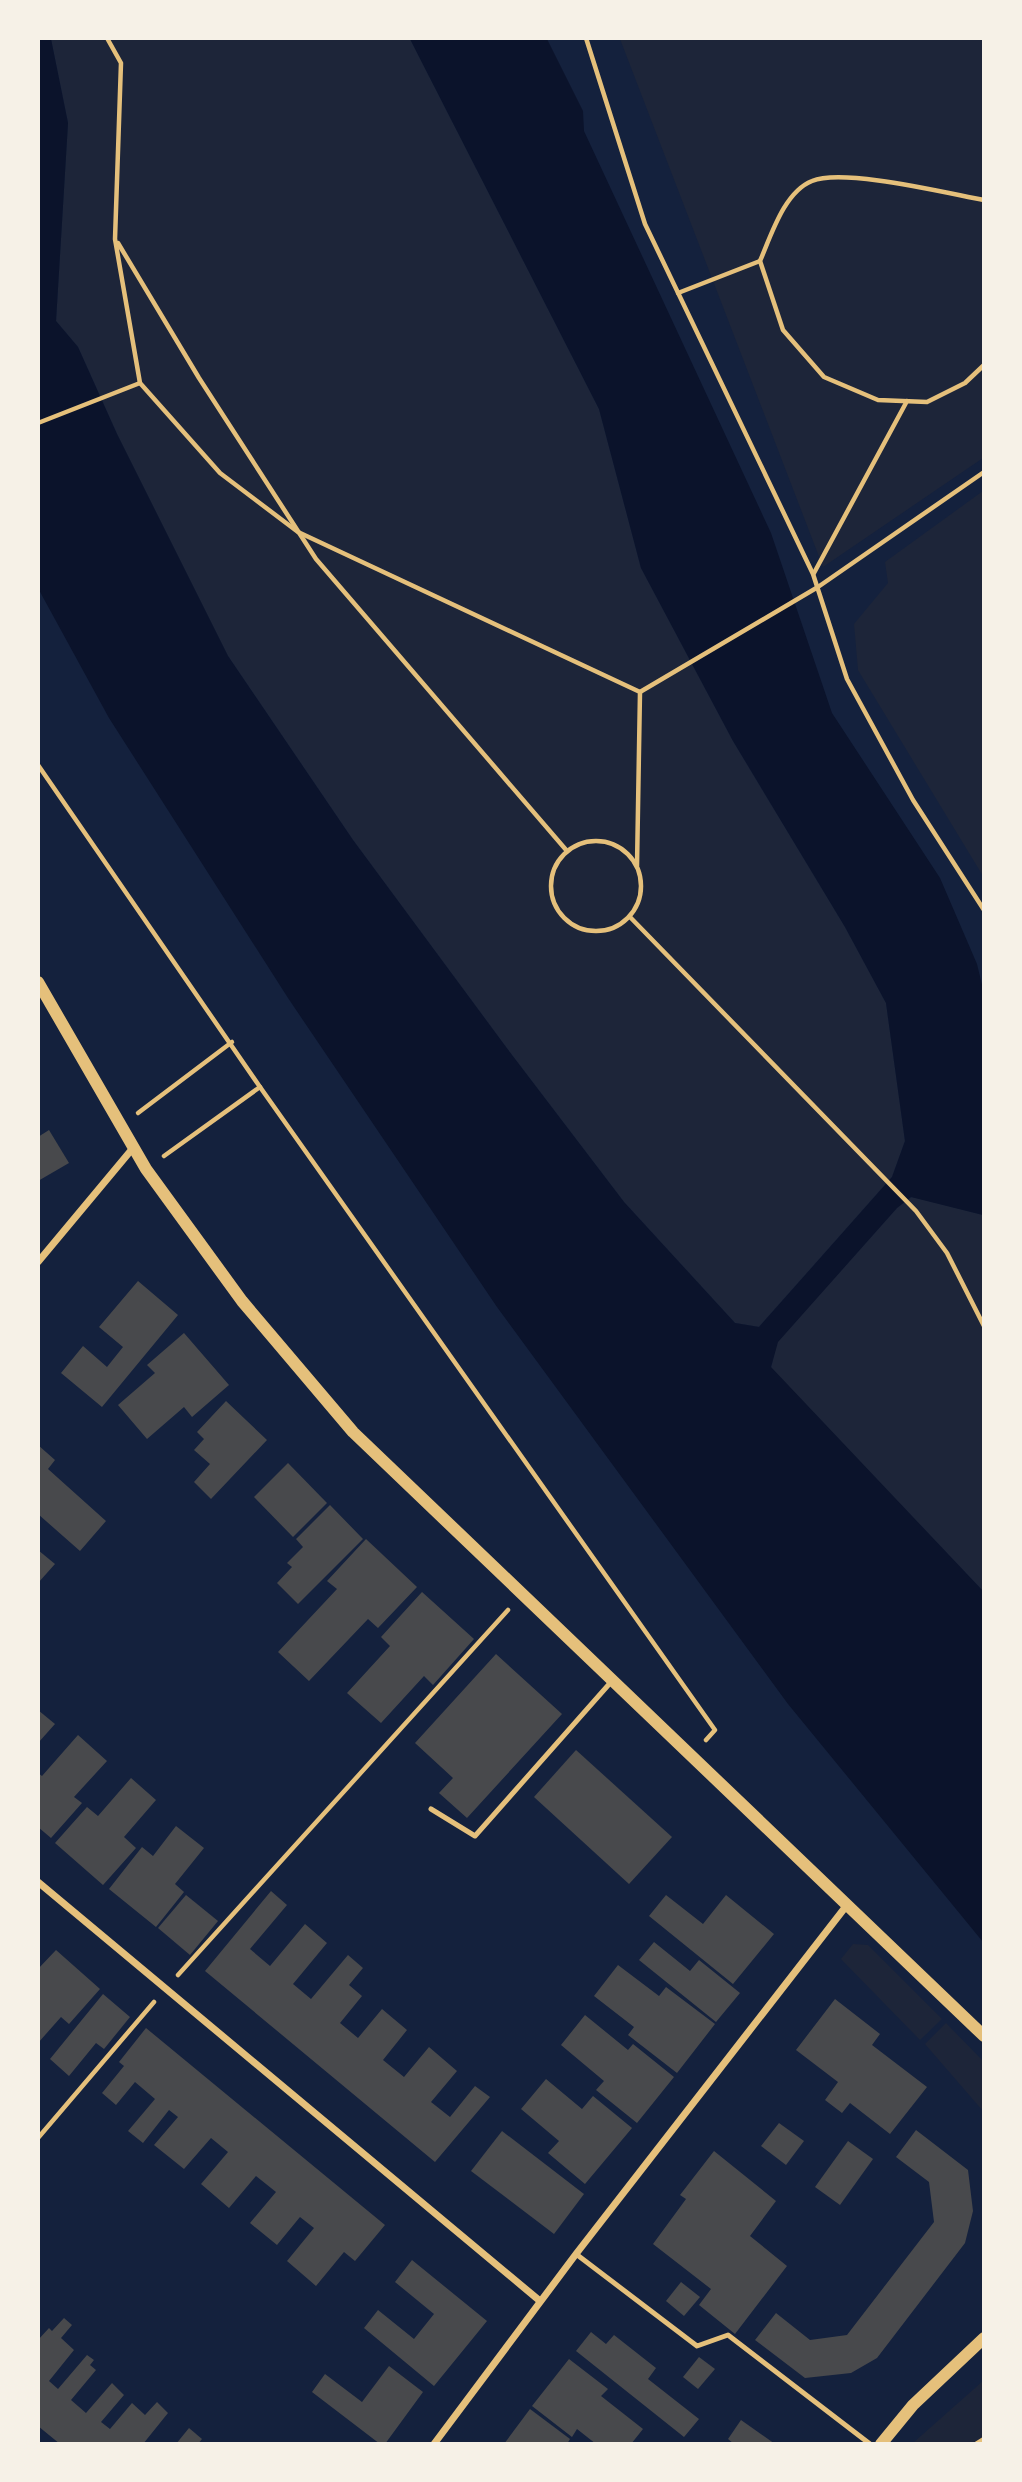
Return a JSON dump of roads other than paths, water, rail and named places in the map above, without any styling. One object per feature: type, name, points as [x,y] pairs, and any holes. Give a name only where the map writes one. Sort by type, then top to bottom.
[{"type":"street","points":[[38,982],[146,1169],[242,1301],[353,1432],[984,2036]]},
{"type":"street","points":[[38,1262],[133,1147]]},
{"type":"street","points":[[38,1882],[167,1986],[540,2301]]},
{"type":"street","points":[[433,2444],[576,2254],[848,1904]]},
{"type":"street","points":[[881,2444],[913,2405],[984,2338]]},
{"type":"lane","points":[[430,1809],[475,1836],[613,1679]]},
{"type":"lane","points":[[576,2254],[697,2346],[728,2335],[870,2444]]}]
